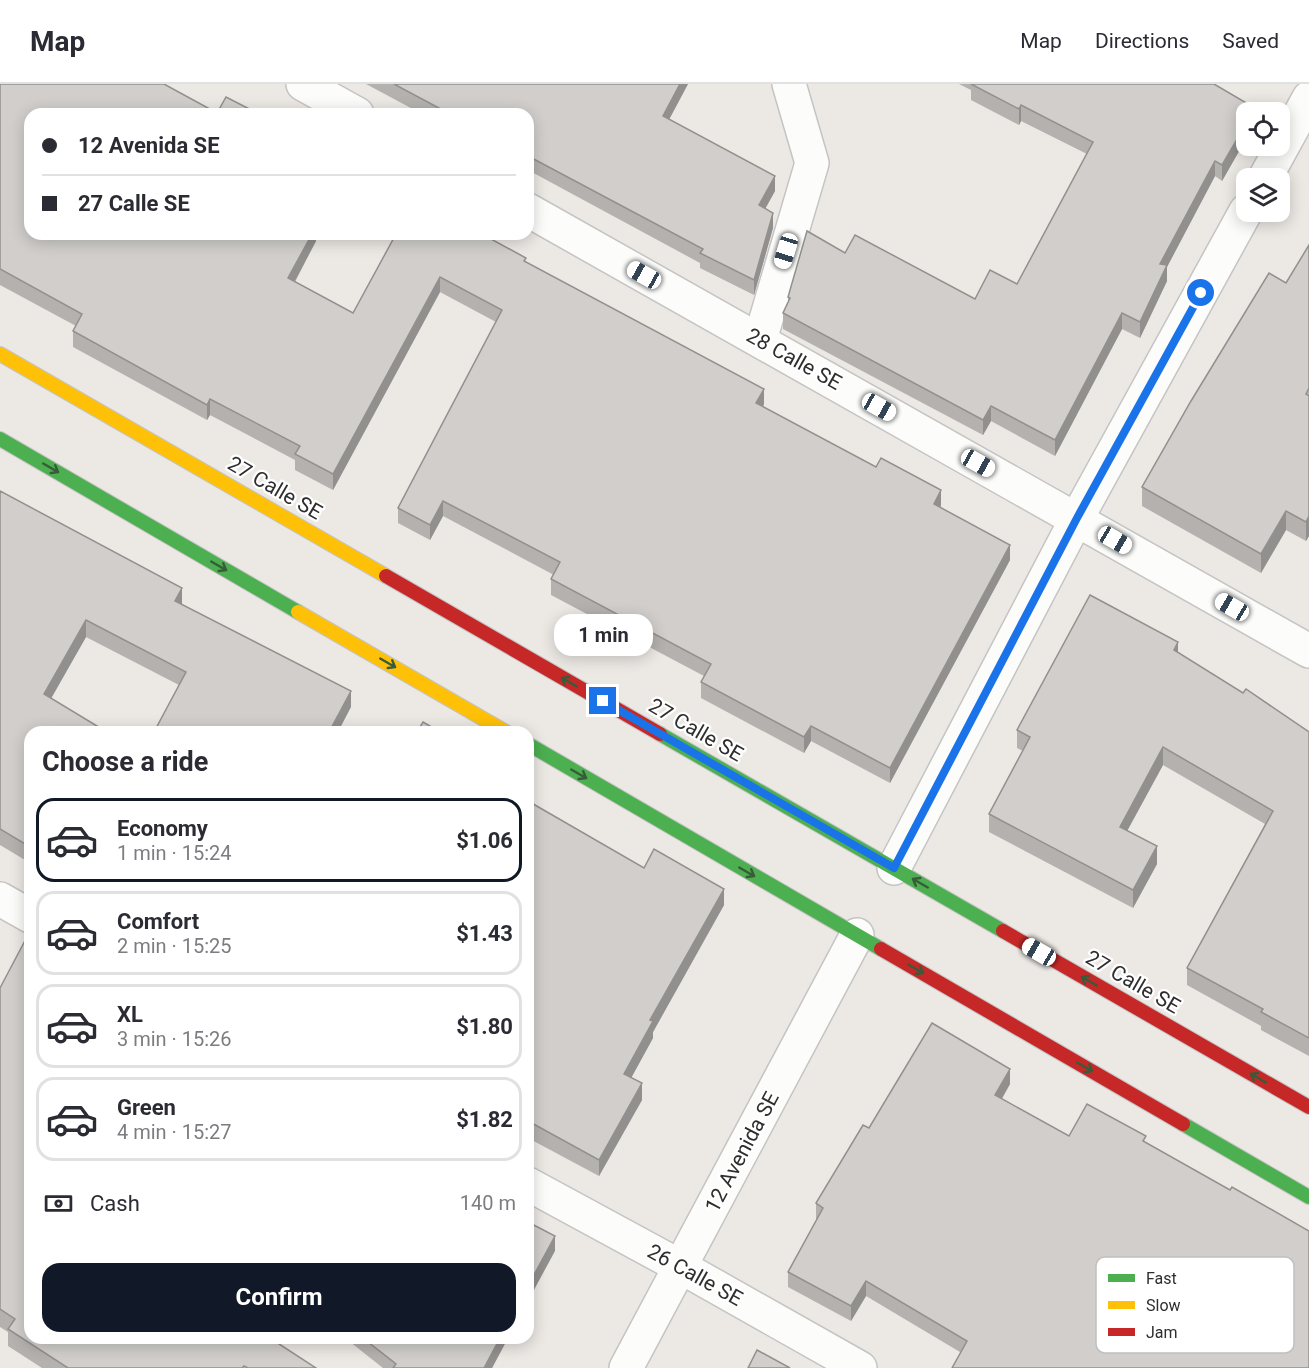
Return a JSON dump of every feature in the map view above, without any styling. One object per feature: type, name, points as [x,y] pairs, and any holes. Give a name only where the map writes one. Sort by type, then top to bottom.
[{"type":"main road","name":"27 Calle SE","points":[[0,354],[1309,1107]]},
{"type":"main road","points":[[0,439],[496,726]]},
{"type":"main road","points":[[534,747],[1309,1197]]},
{"type":"street","points":[[303,84],[346,108]]},
{"type":"street","points":[[760,340],[812,163],[789,84]]},
{"type":"street","points":[[1270,168],[1309,98]]},
{"type":"street","name":"28 Calle SE","points":[[534,213],[1309,651]]},
{"type":"street","points":[[894,868],[1077,518],[1240,222]]},
{"type":"street","points":[[0,900],[24,913]]},
{"type":"street","name":"12 Avenida SE","points":[[626,1368],[858,935]]},
{"type":"street","name":"26 Calle SE","points":[[534,1187],[860,1368]]},
{"type":"building","points":[[0,84],[164,84],[208,108],[24,108],[24,240],[309,240],[288,278],[353,313],[393,240],[493,240],[526,258],[524,261],[764,389],[756,403],[876,467],[881,458],[941,490],[934,504],[1010,545],[890,768],[811,726],[804,737],[701,682],[711,664],[551,579],[560,562],[443,501],[430,525],[398,508],[502,310],[440,277],[333,474],[295,454],[300,446],[210,399],[207,405],[73,331],[82,314],[0,269]]},
{"type":"building","points":[[394,84],[680,84],[663,116],[775,176],[759,205],[773,213],[754,280],[700,253],[703,249],[534,159],[534,108],[439,108]]},
{"type":"building","points":[[971,84],[1214,84],[1245,102],[1236,102],[1236,141],[1222,165],[1215,161],[1160,264],[1167,265],[1140,322],[1122,313],[1055,440],[991,406],[983,420],[783,313],[790,298],[788,297],[807,231],[845,253],[855,235],[975,299],[990,270],[1017,284],[1093,142],[1021,105],[1019,109]]},
{"type":"building","points":[[226,97],[247,108],[220,108]]},
{"type":"building","points":[[1309,245],[1309,388],[1306,394],[1309,396],[1309,516],[1306,522],[1286,511],[1261,554],[1142,487],[1269,273],[1286,283]]},
{"type":"building","points":[[0,491],[182,588],[175,601],[351,691],[332,726],[157,726],[186,672],[86,620],[44,694],[97,726],[24,726],[24,843],[0,829]]},
{"type":"building","points":[[1090,595],[1178,642],[1174,650],[1243,693],[1246,689],[1309,732],[1309,1038],[1261,1012],[1263,1009],[1187,968],[1273,811],[1163,747],[1120,827],[1157,846],[1133,890],[989,814],[1030,737],[1017,730]]},
{"type":"building","points":[[534,804],[644,868],[654,849],[724,889],[650,1020],[653,1021],[624,1074],[642,1083],[599,1160],[534,1124]]},
{"type":"building","points":[[24,943],[24,1339],[8,1329],[15,1319],[0,1309],[0,988]]},
{"type":"building","points":[[932,1023],[1010,1069],[995,1095],[1069,1136],[1087,1104],[1146,1136],[1143,1141],[1230,1190],[1232,1187],[1309,1231],[1309,1368],[952,1368],[967,1341],[866,1281],[851,1306],[788,1272],[823,1208],[816,1203],[863,1125],[869,1128]]},
{"type":"building","points":[[534,1225],[555,1236],[534,1275]]},
{"type":"building","points":[[31,1344],[279,1344],[316,1368],[248,1368],[244,1366],[242,1368],[68,1368]]},
{"type":"building","points":[[371,1344],[497,1344],[484,1368],[393,1368],[396,1364]]},
{"type":"building","points":[[757,1350],[790,1368],[748,1368]]},
{"type":"traffic: fast","points":[[0,439],[298,612]]},
{"type":"traffic: fast","points":[[660,734],[1003,931]]},
{"type":"traffic: fast","points":[[534,747],[881,949]]},
{"type":"traffic: fast","points":[[1183,1124],[1309,1197]]},
{"type":"traffic: slow","points":[[0,354],[386,576]]},
{"type":"traffic: slow","points":[[298,612],[496,726]]},
{"type":"traffic: jam","points":[[386,576],[660,734]]},
{"type":"traffic: jam","points":[[1003,931],[1309,1107]]},
{"type":"traffic: jam","points":[[881,949],[1183,1124]]},
{"type":"route","points":[[603,701],[894,868],[1077,518],[1201,293]]}]
